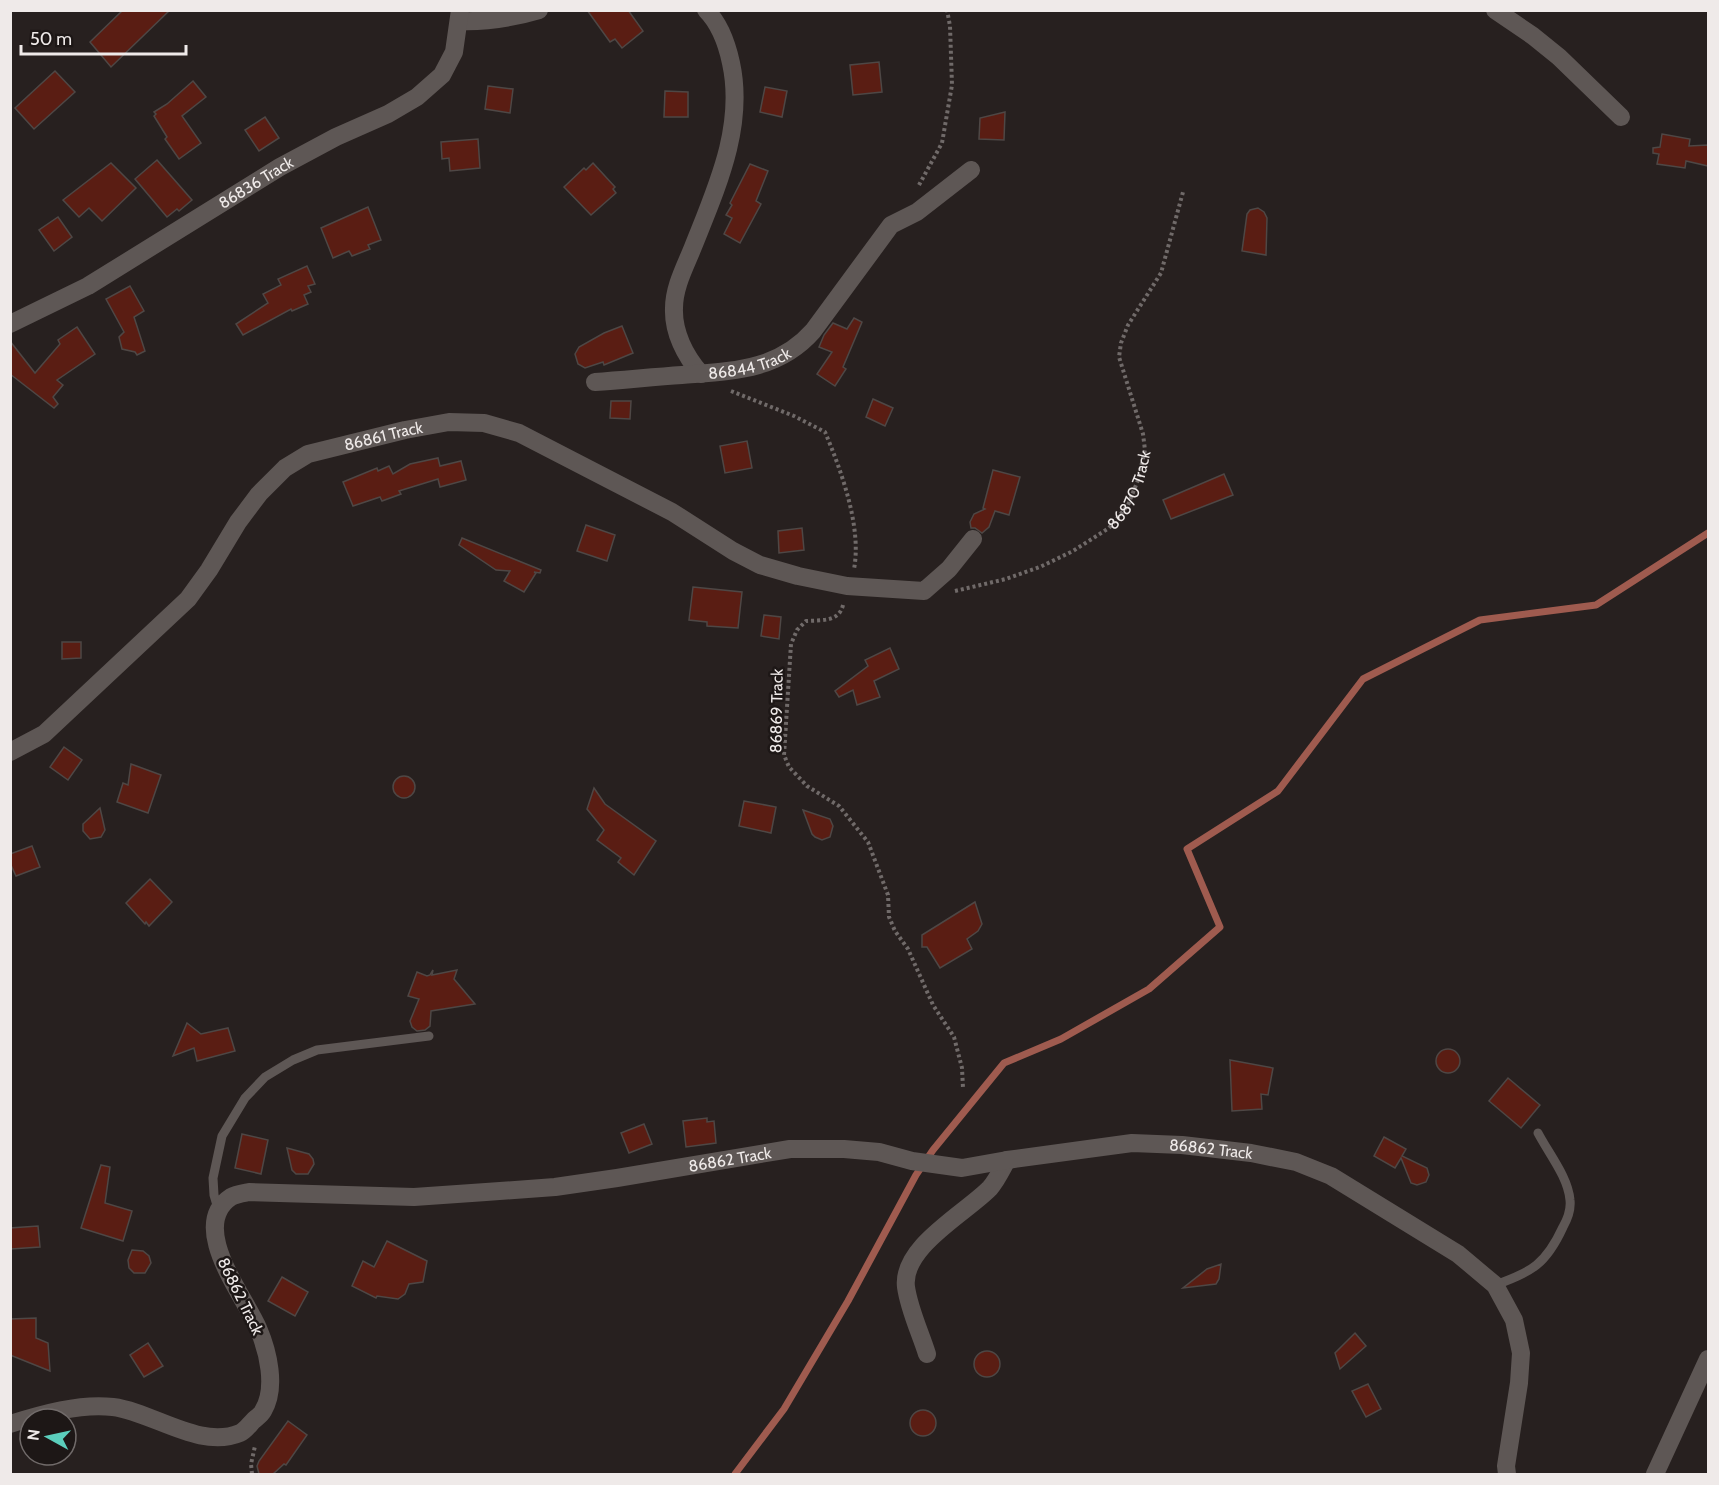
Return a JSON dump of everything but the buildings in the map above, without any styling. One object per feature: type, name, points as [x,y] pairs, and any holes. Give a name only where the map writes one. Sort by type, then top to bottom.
[{"type":"street","points":[[460,16],[484,22],[505,20],[539,10]]},
{"type":"street","name":"86844 Track","points":[[706,10],[720,29],[727,45],[735,83],[735,112],[728,151],[716,190],[677,288],[674,309],[682,345],[689,361],[701,374],[733,372],[755,366],[801,345],[856,275],[891,225],[917,212],[971,170]]},
{"type":"street","points":[[1495,10],[1559,57],[1621,117]]},
{"type":"street","name":"86836 Track","points":[[10,324],[88,286],[280,167],[388,114],[417,97],[442,75],[454,52],[460,16]]},
{"type":"street","points":[[595,382],[701,374]]},
{"type":"street","name":"86861 Track","points":[[10,752],[44,734],[188,599],[209,570],[237,522],[259,494],[285,468],[308,454],[405,430],[449,422],[484,423],[519,433],[672,512],[733,551],[760,565],[847,586]]},
{"type":"street","points":[[847,586],[924,591],[949,569],[973,539]]},
{"type":"street","name":"86862 Track","points":[[10,1424],[91,1406],[114,1407],[144,1415],[196,1435],[220,1438],[241,1433],[263,1412],[270,1388],[268,1358],[258,1327],[238,1293],[219,1253],[215,1229],[219,1212],[231,1197],[249,1191],[414,1197],[555,1187],[790,1149],[844,1149],[879,1152],[912,1161],[962,1168],[1132,1143],[1182,1145],[1296,1162],[1330,1176],[1458,1254],[1495,1285],[1514,1320],[1521,1353],[1519,1383],[1504,1472]]},
{"type":"street","points":[[927,1354],[906,1285],[908,1270],[915,1253],[992,1186],[1007,1160]]},
{"type":"street","points":[[1655,1474],[1708,1359]]},
{"type":"lane","points":[[219,1212],[214,1195],[213,1178],[222,1136],[245,1098],[265,1077],[293,1060],[316,1050],[429,1036]]},
{"type":"lane","points":[[1495,1285],[1524,1275],[1541,1262],[1555,1245],[1566,1221],[1571,1203],[1567,1185],[1538,1133]]},
{"type":"path","points":[[916,189],[942,143],[952,86],[950,26],[946,10]]},
{"type":"path","name":"86870 Track","points":[[924,591],[951,592],[1006,579],[1040,567],[1109,528],[1128,505],[1138,480],[1145,450],[1143,434],[1119,357],[1121,343],[1128,325],[1161,273],[1183,192]]},
{"type":"path","name":"86869 Track","points":[[727,390],[794,416],[825,432],[840,471],[853,521],[856,548],[855,567],[847,586],[841,612],[832,619],[806,621],[797,630],[791,644],[784,755],[789,767],[807,786],[839,806],[868,842],[888,895],[889,917],[895,931],[908,949],[933,1005],[954,1037],[962,1068],[963,1088]]},
{"type":"waterway","points":[[735,1474],[784,1409],[848,1301],[916,1175],[933,1150],[1004,1063],[1061,1039],[1149,989],[1220,927],[1187,849],[1278,791],[1363,679],[1480,620],[1596,605],[1708,533]]}]
